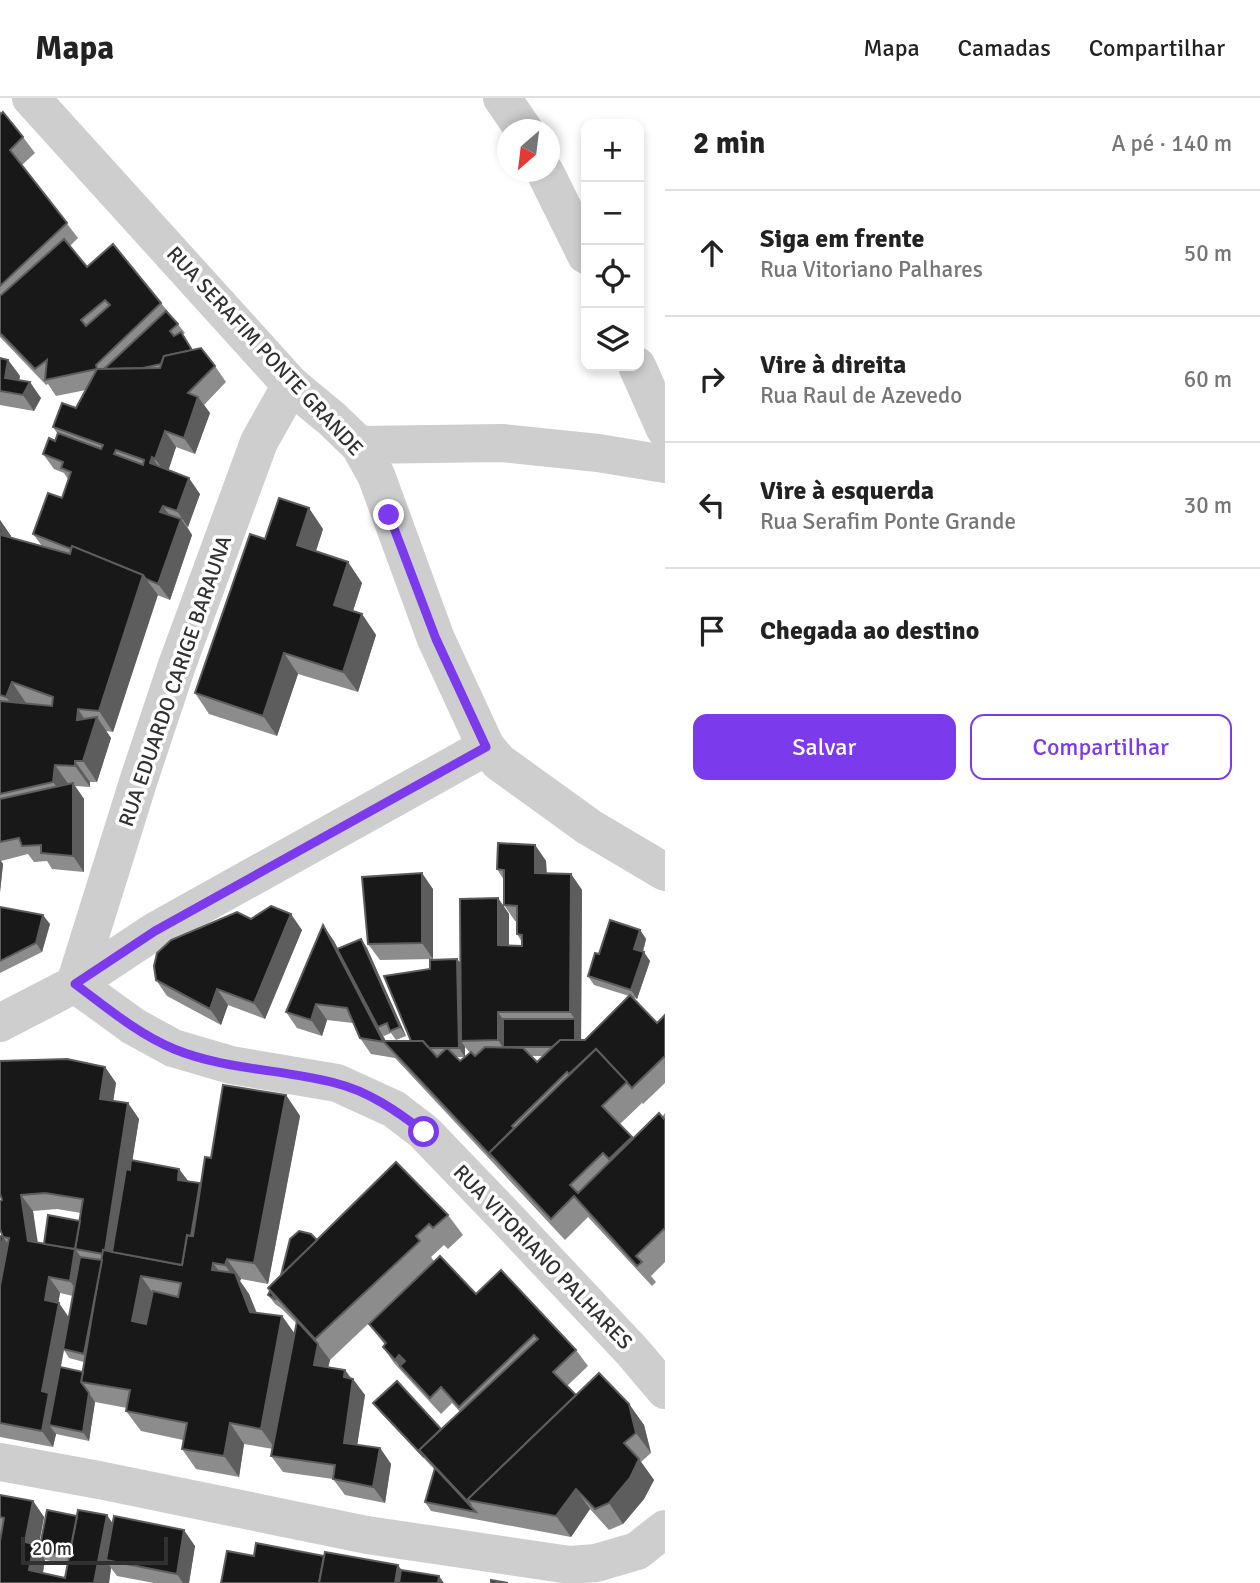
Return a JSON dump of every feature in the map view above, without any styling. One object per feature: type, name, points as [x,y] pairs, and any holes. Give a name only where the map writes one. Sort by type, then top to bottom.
[{"type":"street","name":"RUA SERAFIM PONTE GRANDE","points":[[31,98],[291,385],[359,445],[376,475],[436,639],[486,747],[499,762],[589,827],[665,872]]},
{"type":"street","points":[[502,98],[516,119]]},
{"type":"street","points":[[550,182],[581,245]]},
{"type":"street","points":[[640,371],[665,429]]},
{"type":"street","name":"RUA EDUARDO CARIGE BARAUNA","points":[[75,984],[177,665],[259,442],[291,385]]},
{"type":"street","points":[[359,445],[502,443],[598,453],[665,464]]},
{"type":"street","points":[[0,1023],[75,984],[155,931],[486,747]]},
{"type":"street","name":"RUA VITORIANO PALHARES","points":[[75,984],[133,1026],[173,1048],[231,1065],[337,1083],[394,1109],[424,1132],[490,1200],[632,1351],[665,1390]]},
{"type":"street","points":[[0,1462],[368,1535],[570,1565],[596,1563],[637,1551],[665,1529]]},
{"type":"building","points":[[3,112],[23,137],[10,150],[67,223],[0,286],[0,115]]},
{"type":"building","points":[[64,239],[87,267],[113,244],[161,303],[96,365],[97,369],[45,380],[47,360],[35,369],[0,333],[0,296]],"holes":[[[105,300],[110,305],[86,326],[81,320]]]},
{"type":"building","points":[[166,311],[178,324],[170,331],[174,336],[181,332],[192,350],[164,356],[161,364],[143,368],[104,369]]},
{"type":"building","points":[[201,348],[215,366],[188,393],[198,397],[184,438],[165,431],[155,459],[152,457],[150,463],[189,478],[177,511],[163,506],[160,512],[181,519],[158,584],[143,575],[72,546],[71,549],[33,534],[48,493],[62,498],[71,472],[61,468],[63,462],[43,454],[49,438],[55,441],[58,433],[101,449],[103,445],[53,427],[62,403],[76,408],[97,369],[160,368],[164,356]],"holes":[[[116,450],[144,460],[143,465],[114,454]]]},
{"type":"building","points":[[0,358],[8,360],[5,378],[30,382],[23,395],[0,391]]},
{"type":"building","points":[[279,498],[309,508],[297,545],[348,562],[334,605],[362,614],[343,672],[284,653],[263,716],[195,693],[250,534],[265,539]]},
{"type":"building","points":[[0,529],[3,530],[1,535],[70,554],[72,546],[143,575],[99,711],[78,709],[77,720],[97,717],[83,761],[75,761],[75,766],[55,765],[53,782],[0,794],[0,701],[52,706],[53,697],[12,682],[6,697],[0,695]]},
{"type":"building","points":[[73,783],[73,856],[41,853],[41,845],[22,846],[19,838],[0,842],[0,799]]},
{"type":"building","points":[[498,843],[535,845],[535,873],[571,874],[570,1012],[498,1012],[498,1040],[461,1041],[460,899],[498,898],[498,945],[522,946],[522,935],[517,934],[517,906],[504,905],[504,870],[497,869]]},
{"type":"building","points":[[422,873],[422,943],[368,944],[362,877]]},
{"type":"building","points":[[271,906],[291,914],[254,1003],[217,989],[210,1009],[156,980],[154,966],[157,953],[171,940],[237,912],[251,919]]},
{"type":"building","points":[[0,907],[43,915],[36,943],[0,961]]},
{"type":"building","points":[[610,920],[640,930],[634,949],[644,952],[631,990],[588,976],[595,953],[599,954]]},
{"type":"building","points":[[323,925],[383,1041],[423,1041],[437,1057],[447,1048],[460,1061],[471,1052],[475,1056],[485,1047],[523,1048],[537,1062],[560,1040],[585,1040],[630,995],[657,1023],[665,1015],[665,1056],[632,1088],[596,1049],[569,1074],[567,1072],[512,1126],[514,1128],[489,1153],[492,1157],[384,1042],[360,1038],[347,1008],[316,1004],[311,1020],[286,1012]]},
{"type":"building","points":[[361,939],[400,1027],[390,1031],[387,1023],[378,1027],[337,949]]},
{"type":"building","points":[[457,959],[459,1048],[429,1048],[423,1041],[411,1041],[384,976],[430,969],[430,960]]},
{"type":"building","points":[[503,1019],[575,1019],[575,1040],[560,1040],[552,1047],[503,1047]]},
{"type":"building","points":[[596,1049],[627,1082],[602,1106],[632,1137],[609,1159],[603,1153],[570,1185],[578,1193],[659,1113],[665,1120],[665,1228],[636,1256],[642,1262],[637,1266],[574,1196],[551,1219],[489,1153]]},
{"type":"building","points":[[67,1059],[105,1067],[100,1099],[128,1103],[105,1251],[103,1250],[103,1254],[75,1249],[70,1281],[49,1277],[45,1300],[59,1303],[42,1391],[49,1393],[42,1431],[0,1423],[0,1286],[9,1238],[3,1237],[0,1229],[0,1061]],"holes":[[[45,1193],[83,1199],[75,1249],[28,1241],[21,1195]]]},
{"type":"building","points":[[223,1085],[286,1095],[254,1263],[227,1259],[225,1265],[213,1263],[212,1270],[235,1273],[250,1312],[282,1316],[261,1429],[230,1423],[224,1456],[182,1449],[187,1423],[126,1411],[130,1390],[81,1382],[103,1250],[182,1265],[187,1235],[193,1236],[205,1157],[211,1158]],"holes":[[[141,1276],[181,1283],[178,1297],[153,1291],[146,1324],[132,1321]]]},
{"type":"building","points":[[131,1160],[179,1169],[178,1180],[200,1183],[191,1236],[187,1235],[182,1265],[112,1252],[126,1169],[130,1170]]},
{"type":"building","points":[[396,1162],[448,1215],[433,1228],[429,1224],[416,1236],[420,1241],[315,1339],[268,1288]]},
{"type":"building","points":[[48,1215],[80,1221],[75,1249],[44,1244]]},
{"type":"building","points":[[299,1231],[311,1234],[317,1240],[281,1275],[290,1239]]},
{"type":"building","points":[[440,1256],[476,1294],[501,1270],[576,1350],[553,1372],[576,1395],[467,1500],[471,1505],[419,1450],[538,1339],[534,1335],[459,1407],[441,1387],[430,1398],[400,1366],[405,1361],[399,1355],[395,1360],[383,1347],[386,1343],[369,1324]]},
{"type":"building","points":[[80,1257],[102,1260],[84,1354],[63,1349]]},
{"type":"building","points":[[297,1321],[318,1344],[314,1365],[345,1370],[344,1377],[353,1379],[344,1443],[380,1448],[373,1487],[333,1479],[335,1465],[271,1456]]},
{"type":"building","points":[[60,1367],[83,1372],[81,1382],[89,1393],[83,1432],[49,1425]]},
{"type":"building","points":[[599,1373],[629,1404],[636,1433],[624,1443],[639,1459],[630,1478],[609,1503],[595,1509],[576,1489],[556,1516],[467,1500]]},
{"type":"building","points":[[397,1381],[441,1429],[419,1450],[424,1457],[373,1403]]},
{"type":"building","points":[[435,1468],[476,1512],[425,1502]]},
{"type":"building","points":[[0,1495],[33,1501],[25,1542],[34,1544],[29,1570],[65,1578],[78,1510],[107,1515],[94,1583],[0,1583],[0,1541],[4,1518],[0,1517]]},
{"type":"building","points":[[47,1510],[77,1516],[69,1556],[39,1551]]},
{"type":"building","points":[[114,1516],[184,1530],[177,1574],[106,1560]]},
{"type":"building","points":[[256,1543],[324,1556],[319,1583],[221,1583],[227,1551],[254,1556]]},
{"type":"building","points":[[325,1552],[398,1565],[395,1583],[319,1583]]},
{"type":"building","points":[[401,1570],[439,1576],[438,1583],[399,1583]]},
{"type":"route","points":[[389,515],[436,639],[486,747],[155,931],[75,984],[133,1026],[173,1048],[231,1065],[337,1083],[394,1109],[424,1132]]}]
